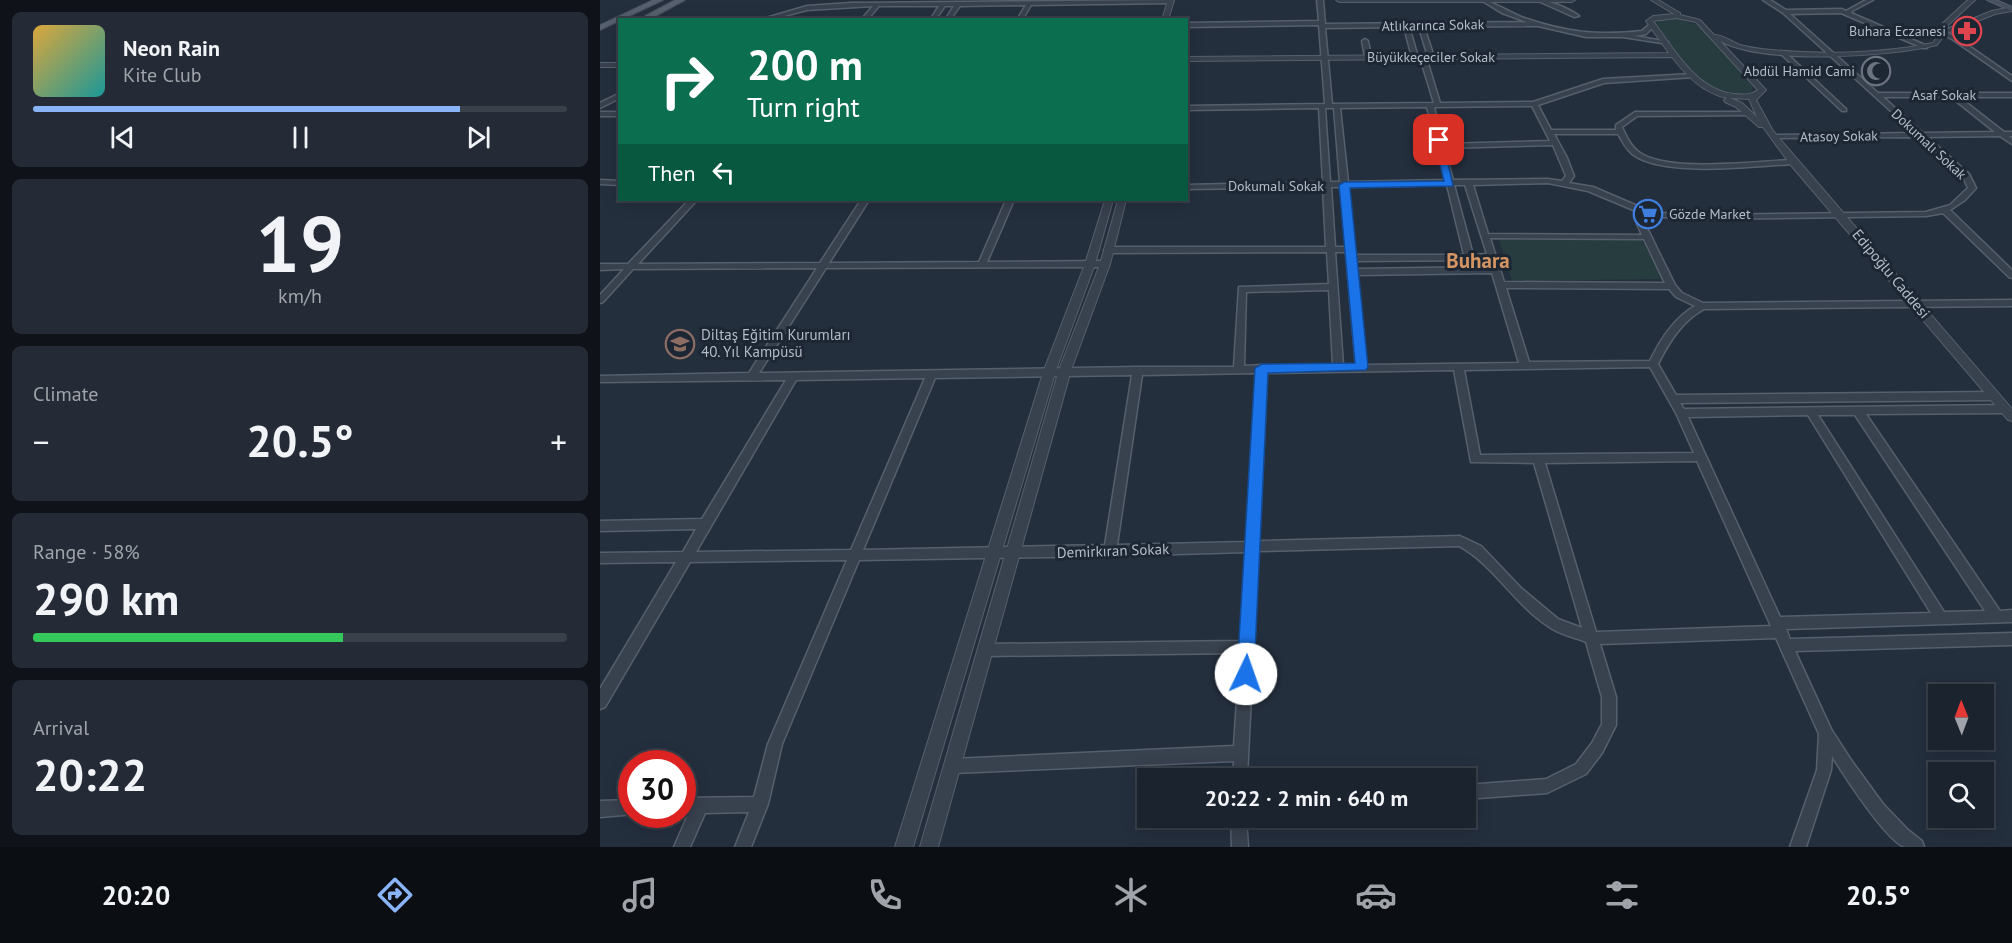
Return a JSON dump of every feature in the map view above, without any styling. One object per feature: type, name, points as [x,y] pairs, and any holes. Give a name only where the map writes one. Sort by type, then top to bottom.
[{"type":"main road","points":[[621,18],[659,0]]},
{"type":"main road","points":[[645,18],[681,0]]},
{"type":"main road","points":[[1990,0],[2012,9]]},
{"type":"main road","points":[[600,28],[618,19]]},
{"type":"main road","points":[[600,39],[618,31]]},
{"type":"street","points":[[1320,0],[1329,107],[1327,186],[1338,367]]},
{"type":"street","points":[[1339,0],[1572,0]]},
{"type":"street","points":[[1484,0],[1495,8],[1586,35],[1644,33],[1652,25]]},
{"type":"street","points":[[1539,0],[1550,6],[1561,6],[1576,16]]},
{"type":"street","points":[[1654,0],[1657,17]]},
{"type":"street","points":[[1654,0],[1671,13],[1698,21],[1754,80],[1762,90],[1752,100],[1772,134]]},
{"type":"street","name":"Dokumalı Sokak","points":[[1188,187],[1548,181],[1590,189],[1647,213],[1694,218],[1926,214],[1946,211],[1958,205],[1972,188],[1966,176],[1785,12],[1766,0]]},
{"type":"street","points":[[1845,13],[1870,0]]},
{"type":"street","points":[[1755,56],[1795,52],[1907,50],[1925,47],[1935,44],[1943,33],[1944,24],[1972,0]]},
{"type":"street","points":[[769,18],[807,8],[878,4],[1171,1],[1166,18]]},
{"type":"street","points":[[1839,2],[1845,13]]},
{"type":"street","points":[[933,18],[944,3]]},
{"type":"street","points":[[948,18],[959,3]]},
{"type":"street","points":[[1020,18],[1030,3]]},
{"type":"street","points":[[865,18],[878,4]]},
{"type":"street","points":[[1943,33],[1994,12],[2012,9]]},
{"type":"street","points":[[1785,12],[1845,13],[1925,47]]},
{"type":"street","points":[[1688,17],[1657,17],[1649,21],[1700,86],[1739,105],[1772,134]]},
{"type":"street","name":"Atlıkarınca Sokak","points":[[1188,25],[1543,24]]},
{"type":"street","points":[[1407,25],[1414,57]]},
{"type":"street","points":[[1422,25],[1439,143],[1469,257]]},
{"type":"street","points":[[1706,30],[1732,44],[1748,49],[1795,52]]},
{"type":"street","points":[[1943,33],[2012,79]]},
{"type":"street","points":[[1623,35],[1656,39],[1666,43]]},
{"type":"street","points":[[1365,41],[1368,57]]},
{"type":"street","points":[[1783,53],[1844,110]]},
{"type":"street","name":"Büyükkeçeciler Sokak","points":[[1188,59],[1676,55]]},
{"type":"street","points":[[1747,62],[1747,68],[1754,80]]},
{"type":"street","points":[[600,65],[618,65]]},
{"type":"street","points":[[2003,73],[2012,73]]},
{"type":"street","points":[[1188,108],[1534,104],[1603,81],[1692,76]]},
{"type":"street","points":[[1716,94],[1742,97],[1759,94]]},
{"type":"street","name":"Asaf Sokak","points":[[1876,95],[2012,95]]},
{"type":"street","points":[[1953,95],[2012,142]]},
{"type":"street","points":[[600,106],[618,96]]},
{"type":"street","points":[[1534,104],[1570,176],[1565,183]]},
{"type":"street","points":[[1329,107],[1344,185],[1361,367]]},
{"type":"street","points":[[600,114],[618,114]]},
{"type":"street","points":[[1749,114],[1635,114],[1618,126],[1630,148],[1653,161],[1677,165],[1793,162]]},
{"type":"street","points":[[1439,143],[1552,138],[1621,132]]},
{"type":"street","name":"Atasoy Sokak","points":[[1772,134],[2012,134]]},
{"type":"street","name":"Edipoğlu Caddesi","points":[[1772,134],[1793,162],[1841,215],[2009,413]]},
{"type":"street","points":[[600,182],[618,183]]},
{"type":"street","points":[[1469,184],[1525,365]]},
{"type":"street","points":[[600,300],[692,201]]},
{"type":"street","points":[[752,376],[864,201]]},
{"type":"street","points":[[982,264],[1010,201]]},
{"type":"street","points":[[929,847],[1097,264],[1109,201]]},
{"type":"street","points":[[904,847],[1050,370],[1097,264],[1108,250],[1122,201]]},
{"type":"street","points":[[1946,211],[2012,275]]},
{"type":"street","points":[[1647,213],[1641,224],[1645,237],[1671,286],[1679,295],[1702,306]]},
{"type":"street","points":[[1485,236],[1645,237]]},
{"type":"street","points":[[1108,250],[1331,249],[1351,254],[1491,257]]},
{"type":"street","points":[[1999,262],[2012,262]]},
{"type":"street","points":[[600,267],[1097,264]]},
{"type":"street","points":[[1352,272],[1495,270]]},
{"type":"street","points":[[1500,285],[1671,286]]},
{"type":"street","points":[[1239,369],[1242,290],[1333,287]]},
{"type":"street","points":[[1653,364],[1662,345],[1692,311],[1702,306],[2012,303]]},
{"type":"street","points":[[600,379],[1050,370],[1653,364]]},
{"type":"street","points":[[1653,364],[1681,413],[1826,734],[1893,830],[1916,847]]},
{"type":"street","points":[[1458,366],[1475,459],[1699,457]]},
{"type":"street","points":[[1240,768],[1262,368]]},
{"type":"street","points":[[1110,550],[1138,370]]},
{"type":"street","points":[[743,847],[760,804],[775,744],[932,373]]},
{"type":"street","points":[[600,702],[794,375]]},
{"type":"street","points":[[1672,399],[1994,396]]},
{"type":"street","points":[[1681,413],[1858,411],[2009,413]]},
{"type":"street","points":[[1858,411],[1996,616]]},
{"type":"street","points":[[1811,412],[1941,618]]},
{"type":"street","points":[[1476,791],[1547,786],[1581,769],[1597,748],[1609,725],[1609,698],[1538,458]]},
{"type":"street","points":[[600,526],[707,524]]},
{"type":"street","name":"Demirkıran Sokak","points":[[600,558],[857,553],[1012,554],[1460,541],[1477,550],[1517,592],[1554,623],[1591,638]]},
{"type":"street","points":[[1591,638],[2012,616]]},
{"type":"street","points":[[1787,645],[2012,639]]},
{"type":"street","points":[[986,650],[1247,647]]},
{"type":"street","points":[[1798,847],[1824,770],[1826,734]]},
{"type":"street","points":[[953,766],[1241,753]]},
{"type":"street","points":[[696,806],[760,804]]},
{"type":"street","points":[[682,847],[700,806]]},
{"type":"street","points":[[600,809],[618,808]]},
{"type":"street","points":[[1239,828],[1240,847]]},
{"type":"green space","points":[[1673,18],[1698,25],[1753,84],[1752,91],[1736,94],[1721,91],[1696,74],[1656,24],[1661,19]]},
{"type":"green space","points":[[1641,239],[1664,279],[1512,281],[1499,240]]},
{"type":"place","name":"Buhara Eczanesi","points":[[1967,31]]},
{"type":"place","name":"Abdül Hamid Cami","points":[[1876,71]]},
{"type":"place","name":"Gözde Market","points":[[1648,214]]},
{"type":"place","name":"Diltaş Eğitim Kurumları 40. Yıl Kampüsü","points":[[680,344]]},
{"type":"district","name":"Buhara","points":[[1478,261]]},
{"type":"route","points":[[1246,674],[1262,368],[1361,367],[1344,185],[1450,184],[1439,140]]}]
